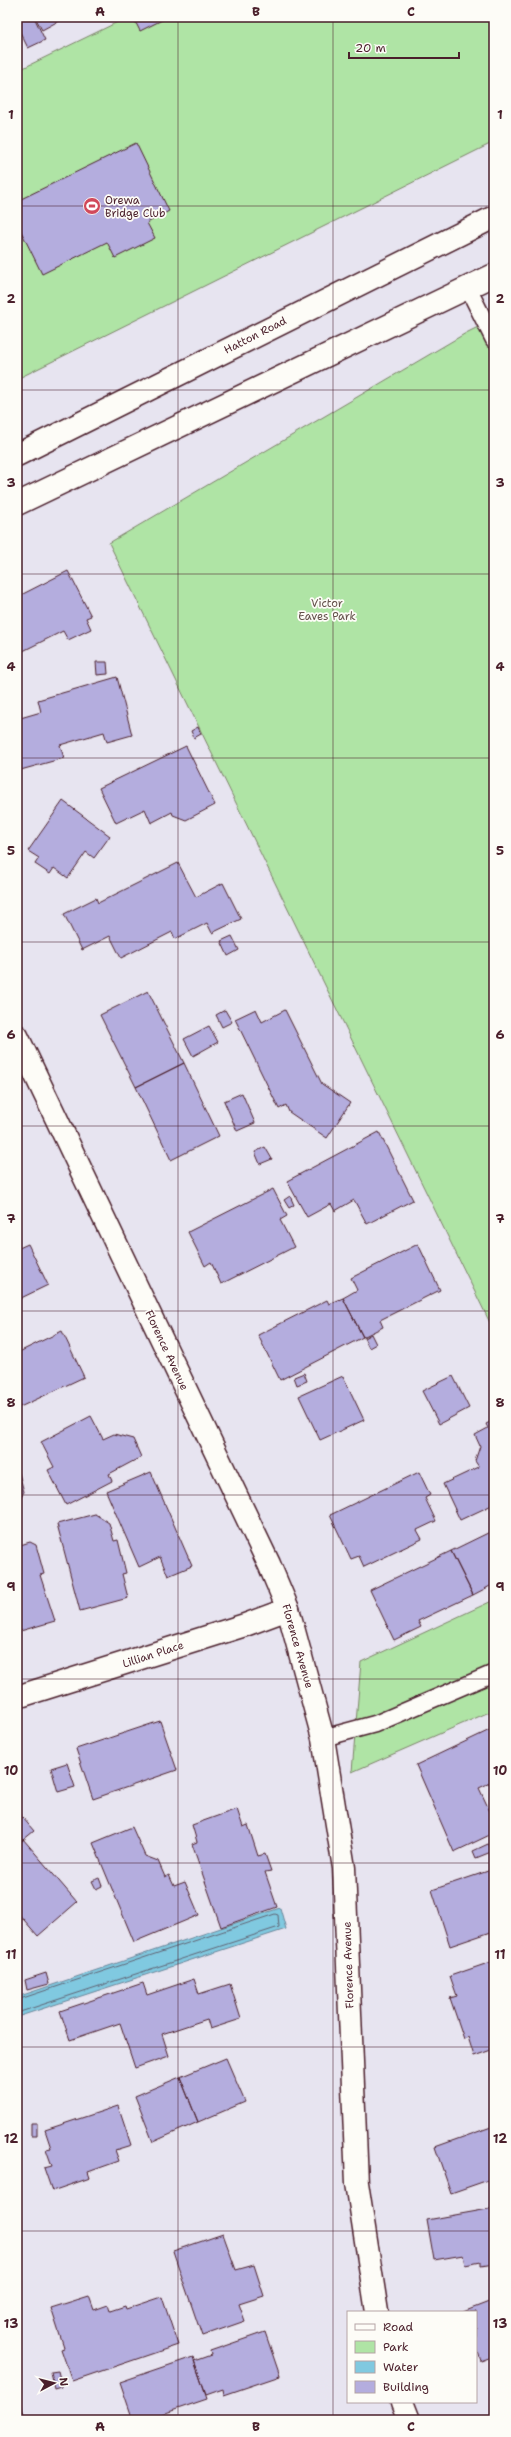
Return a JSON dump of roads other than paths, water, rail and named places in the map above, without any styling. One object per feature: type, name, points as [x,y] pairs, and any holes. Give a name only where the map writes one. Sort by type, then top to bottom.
[{"type":"street","name":"Hatton Road","points":[[17,455],[494,217]]},
{"type":"street","points":[[17,504],[494,275]]},
{"type":"street","name":"Florence Avenue","points":[[17,1036],[269,1564],[288,1609],[324,1738],[344,1868],[357,2183],[377,2311]]},
{"type":"street","name":"Lillian Place","points":[[17,1697],[245,1625],[288,1609]]},
{"type":"street","points":[[402,2403],[409,2420]]},
{"type":"lane","points":[[468,288],[494,340]]},
{"type":"lane","points":[[324,1738],[376,1724],[494,1673]]},
{"type":"water","points":[[280,1908],[286,1929],[17,2017],[17,1997]]},
{"type":"place","name":"Orewa Bridge Club","points":[[92,206]]},
{"type":"park label","name":"Victor Eaves Park","points":[[327,609]]}]
